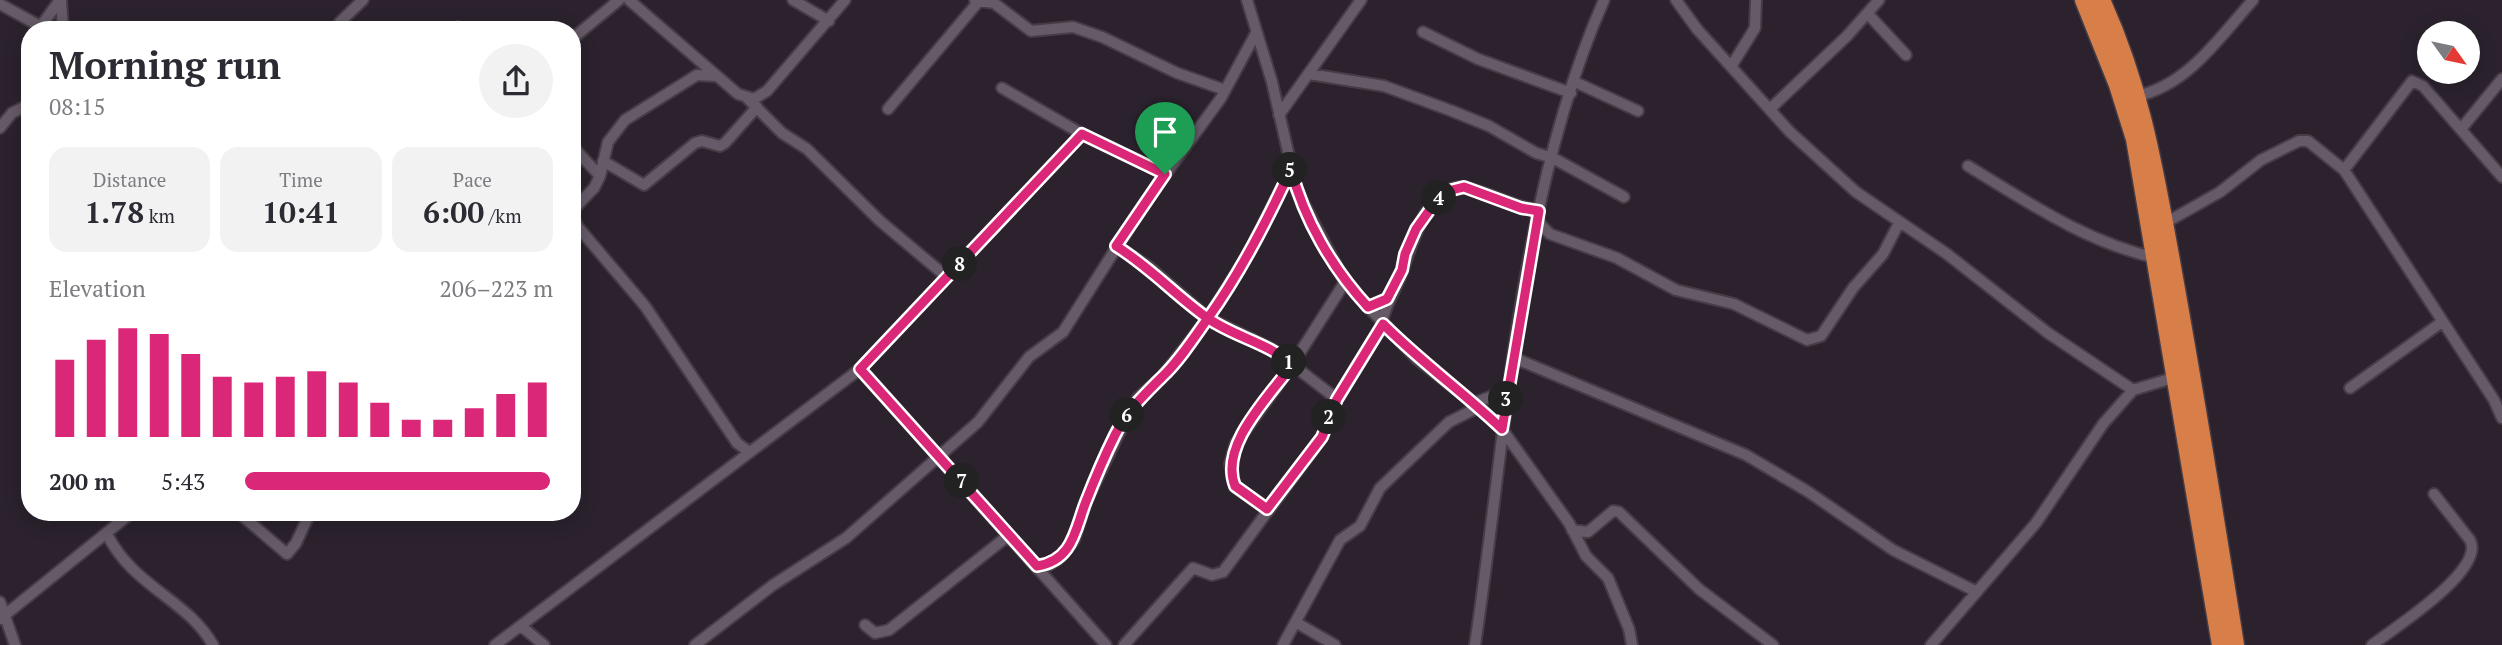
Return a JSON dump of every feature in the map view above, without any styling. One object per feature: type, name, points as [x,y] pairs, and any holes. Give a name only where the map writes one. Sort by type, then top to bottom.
[{"type":"highway","points":[[2084,0],[2118,85],[2134,139],[2221,645]]},
{"type":"highway","points":[[2101,0],[2137,96],[2155,163],[2235,645]]},
{"type":"street","points":[[48,21],[61,0]]},
{"type":"street","points":[[61,0],[62,21]]},
{"type":"street","points":[[341,21],[363,0]]},
{"type":"street","points":[[581,32],[620,0]]},
{"type":"street","points":[[629,0],[715,76],[760,104],[782,133],[807,149],[862,205],[944,277]]},
{"type":"street","points":[[793,0],[828,21]]},
{"type":"street","points":[[603,161],[645,185],[695,143],[720,146],[725,143],[845,0]]},
{"type":"street","points":[[1247,0],[1272,82],[1297,191],[1345,282],[1417,359],[1502,429],[1572,530],[1586,556],[1611,583],[1632,645]]},
{"type":"street","points":[[1279,115],[1361,0]]},
{"type":"street","points":[[1475,645],[1502,429],[1538,216],[1573,88],[1604,0]]},
{"type":"street","points":[[1676,0],[1697,29],[1816,157],[1899,223],[1947,254],[2048,333],[2133,390]]},
{"type":"street","points":[[1732,65],[1755,28],[1756,0]]},
{"type":"street","points":[[1770,109],[1868,14],[1879,0]]},
{"type":"street","points":[[2137,96],[2170,85],[2203,56],[2253,0]]},
{"type":"street","points":[[888,109],[977,1],[994,3],[1031,30],[1073,27],[1102,37],[1177,73],[1225,90]]},
{"type":"street","points":[[0,4],[31,21]]},
{"type":"street","points":[[1868,14],[1906,55]]},
{"type":"street","points":[[1423,32],[1478,60],[1639,111]]},
{"type":"street","points":[[695,645],[774,585],[846,537],[940,456],[993,405],[1029,357],[1063,332],[1116,246],[1225,90],[1256,33]]},
{"type":"street","points":[[697,75],[700,63]]},
{"type":"street","points":[[1309,74],[1384,86],[1489,126],[1624,197]]},
{"type":"street","points":[[584,155],[607,142],[635,112],[697,75],[715,76]]},
{"type":"street","points":[[2461,129],[2502,79]]},
{"type":"street","points":[[2344,170],[2412,82],[2423,86],[2502,177]]},
{"type":"street","points":[[1002,88],[1082,134],[1165,174]]},
{"type":"street","points":[[0,128],[12,113],[21,108]]},
{"type":"street","points":[[495,645],[748,451],[860,369],[944,277],[1082,134]]},
{"type":"street","points":[[2165,223],[2220,192],[2261,160],[2299,141],[2308,141],[2344,170],[2442,322],[2498,397],[2502,418]]},
{"type":"street","points":[[581,203],[600,176],[607,142]]},
{"type":"street","points":[[581,152],[600,176]]},
{"type":"street","points":[[1968,166],[2071,229],[2156,258]]},
{"type":"street","points":[[1046,577],[1049,565],[1074,540],[1086,502],[1128,414],[1138,398],[1162,377],[1208,318],[1249,253],[1291,169]]},
{"type":"street","points":[[1124,645],[1193,568],[1212,575],[1223,572],[1322,437],[1337,399],[1383,323],[1387,299],[1402,270],[1405,254],[1416,229],[1436,201],[1448,191],[1464,187],[1521,208],[1538,216],[1550,234],[1617,258],[1690,296],[1734,304],[1807,340],[1821,336],[1853,288],[1883,254],[1899,223]]},
{"type":"street","points":[[581,233],[645,306],[737,443],[748,451]]},
{"type":"street","points":[[1533,243],[1550,234]]},
{"type":"street","points":[[1116,246],[1149,267],[1208,318],[1272,349],[1337,399]]},
{"type":"street","points":[[1267,509],[1235,486],[1230,464],[1236,443],[1292,365],[1345,282]]},
{"type":"street","points":[[1368,307],[1387,299]]},
{"type":"street","points":[[2350,388],[2442,322]]},
{"type":"street","points":[[1514,358],[1746,455],[1807,491],[1893,550],[1977,592]]},
{"type":"street","points":[[860,369],[1106,645]]},
{"type":"street","points":[[1931,645],[2036,523],[2103,424],[2133,390],[2176,377]]},
{"type":"street","points":[[1283,645],[1340,540],[1360,526],[1380,488],[1449,422],[1508,390]]},
{"type":"street","points":[[2372,645],[2437,596],[2472,559],[2473,547],[2470,540],[2434,494]]},
{"type":"street","points":[[1572,530],[1588,532],[1613,511],[1619,512],[1699,589],[1773,645]]},
{"type":"street","points":[[2,617],[122,521]]},
{"type":"street","points":[[248,521],[287,554],[296,543],[306,521]]},
{"type":"street","points":[[107,534],[118,556],[136,575],[204,629],[213,645]]},
{"type":"street","points":[[865,625],[875,633],[889,630],[1009,535]]},
{"type":"street","points":[[1037,566],[1049,565]]},
{"type":"street","points":[[0,602],[2,617],[15,645]]},
{"type":"street","points":[[1297,623],[1335,645]]},
{"type":"street","points":[[521,626],[544,645]]},
{"type":"route","points":[[1165,174],[1112,146],[1082,134],[1071,149],[860,369],[1037,566],[1049,565],[1059,558],[1074,540],[1086,502],[1115,436],[1138,398],[1162,377],[1208,318],[1249,253],[1291,169],[1297,191],[1324,247],[1345,282],[1368,307],[1387,299],[1402,270],[1405,254],[1416,229],[1436,201],[1448,191],[1464,187],[1521,208],[1539,211],[1502,429],[1474,403],[1417,359],[1383,324],[1337,399],[1322,437],[1267,509],[1235,486],[1230,464],[1236,443],[1292,365],[1272,349],[1208,318],[1158,274],[1116,246],[1165,174]]}]
